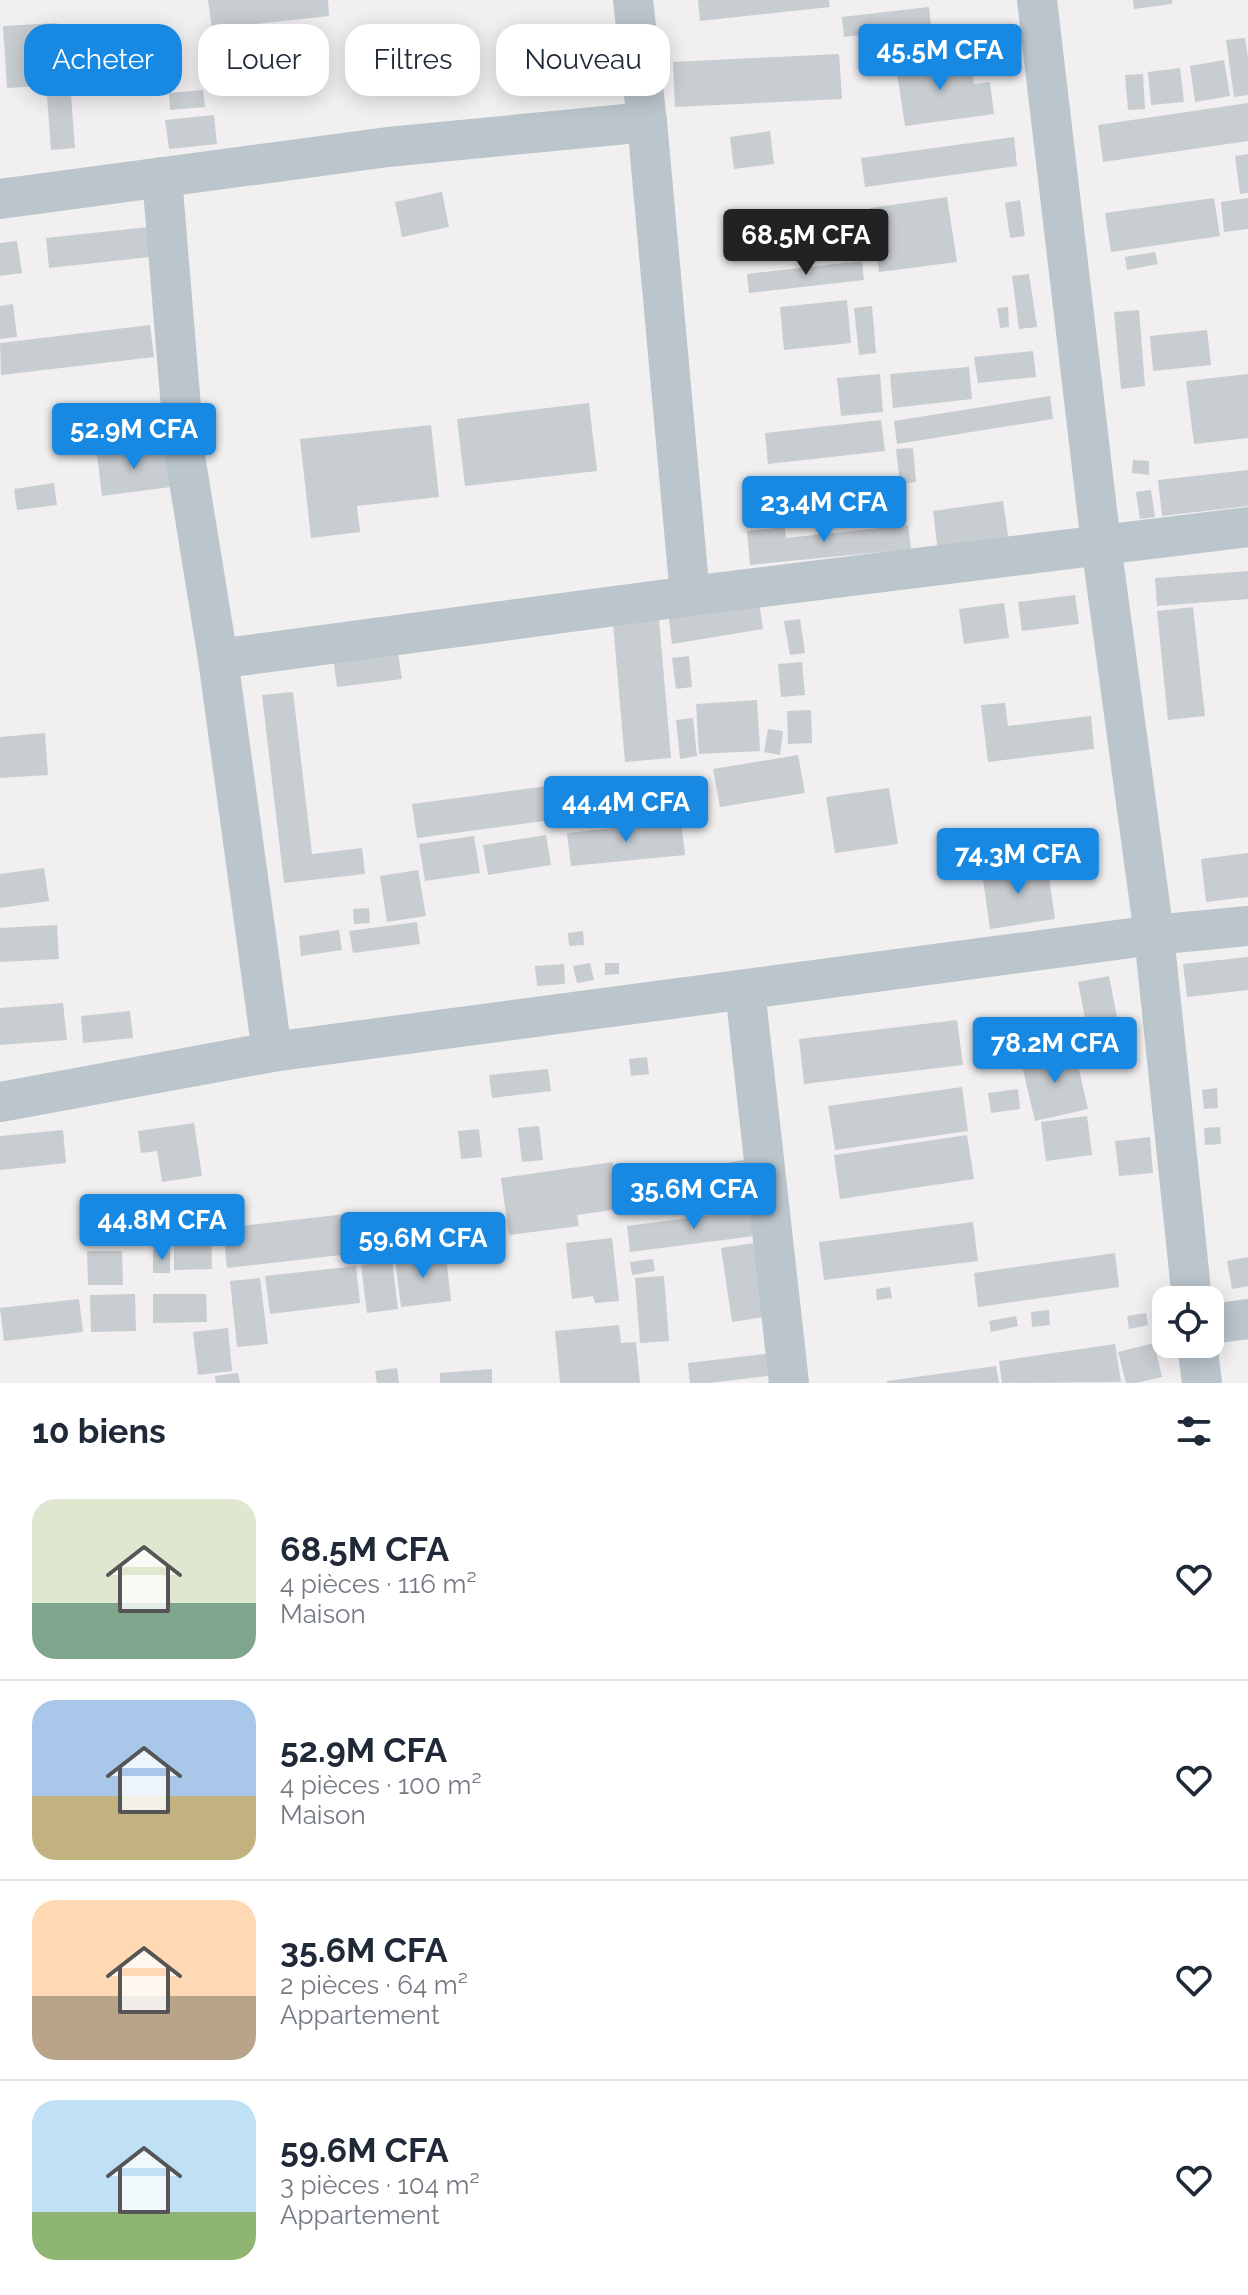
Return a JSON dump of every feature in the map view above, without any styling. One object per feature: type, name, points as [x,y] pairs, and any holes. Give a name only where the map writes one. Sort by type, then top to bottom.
[{"type":"street","points":[[633,0],[690,596]]},
{"type":"street","points":[[1037,0],[1101,544],[1154,935],[1191,1286]]},
{"type":"street","points":[[0,199],[388,147],[647,122]]},
{"type":"street","points":[[162,177],[185,456],[218,659],[272,1052]]},
{"type":"street","points":[[218,659],[690,596],[1248,527]]},
{"type":"street","points":[[0,1102],[272,1052],[1154,935],[1248,926]]},
{"type":"street","points":[[745,990],[789,1383]]},
{"type":"street","points":[[1224,1322],[1248,1319]]},
{"type":"street","points":[[1199,1358],[1202,1383]]},
{"type":"building","points":[[208,0],[328,0],[329,16],[257,24],[211,24]]},
{"type":"building","points":[[698,0],[829,0],[830,7],[700,21]]},
{"type":"building","points":[[1133,0],[1172,0],[1172,4],[1134,9]]},
{"type":"building","points":[[929,7],[931,26],[844,37],[842,17]]},
{"type":"building","points":[[24,25],[24,87],[7,88],[3,26]]},
{"type":"building","points":[[1245,38],[1248,95],[1234,97],[1226,40]]},
{"type":"building","points":[[839,54],[842,99],[675,107],[673,62]]},
{"type":"building","points":[[927,55],[929,70],[971,64],[974,84],[990,82],[994,114],[905,126],[895,59]]},
{"type":"building","points":[[1224,60],[1230,96],[1195,102],[1190,66]]},
{"type":"building","points":[[1180,68],[1184,102],[1151,105],[1148,72]]},
{"type":"building","points":[[1143,74],[1145,109],[1128,110],[1125,75]]},
{"type":"building","points":[[198,90],[198,96],[204,96],[205,107],[170,110],[169,96],[182,96],[182,92]]},
{"type":"building","points":[[47,96],[71,96],[75,148],[51,150]]},
{"type":"building","points":[[1248,103],[1248,141],[1103,162],[1098,125]]},
{"type":"building","points":[[214,115],[217,144],[169,149],[165,120]]},
{"type":"building","points":[[770,131],[774,164],[734,169],[730,137]]},
{"type":"building","points":[[1014,137],[1017,166],[865,187],[861,158]]},
{"type":"building","points":[[1248,154],[1248,193],[1240,194],[1235,156]]},
{"type":"building","points":[[442,192],[449,227],[402,237],[395,202]]},
{"type":"building","points":[[947,197],[957,262],[879,272],[870,208]]},
{"type":"building","points":[[1214,198],[1220,236],[1111,252],[1105,213]]},
{"type":"building","points":[[1248,198],[1248,229],[1224,232],[1221,202]]},
{"type":"building","points":[[1020,200],[1025,236],[1010,238],[1005,203]]},
{"type":"building","points":[[148,227],[150,257],[49,268],[46,238]]},
{"type":"building","points":[[17,241],[22,273],[0,276],[0,243]]},
{"type":"building","points":[[1155,252],[1158,264],[1127,270],[1125,257]]},
{"type":"building","points":[[862,261],[864,280],[749,293],[747,274]]},
{"type":"building","points":[[1029,274],[1037,327],[1019,329],[1012,276]]},
{"type":"building","points":[[847,300],[851,343],[784,350],[780,307]]},
{"type":"building","points":[[13,304],[17,337],[0,339],[0,306]]},
{"type":"building","points":[[872,306],[876,353],[859,355],[854,308]]},
{"type":"building","points":[[1008,307],[1009,327],[1000,328],[997,308]]},
{"type":"building","points":[[1139,310],[1145,386],[1121,389],[1114,312]]},
{"type":"building","points":[[150,325],[154,357],[1,375],[0,343]]},
{"type":"building","points":[[1207,330],[1211,365],[1153,371],[1150,336]]},
{"type":"building","points":[[1033,351],[1036,377],[978,383],[974,357]]},
{"type":"building","points":[[969,367],[972,399],[893,408],[890,374]]},
{"type":"building","points":[[880,374],[883,412],[841,416],[837,378]]},
{"type":"building","points":[[1248,374],[1248,438],[1194,444],[1186,381]]},
{"type":"building","points":[[1050,396],[1053,419],[897,444],[894,421]]},
{"type":"building","points":[[589,403],[597,471],[465,486],[457,419]]},
{"type":"building","points":[[881,420],[885,451],[768,464],[765,433]]},
{"type":"building","points":[[431,425],[439,497],[357,506],[360,532],[311,538],[300,439]]},
{"type":"building","points":[[165,445],[171,487],[102,496],[97,454]]},
{"type":"building","points":[[913,448],[916,482],[900,484],[896,449]]},
{"type":"building","points":[[1133,460],[1149,461],[1149,475],[1132,473]]},
{"type":"building","points":[[1248,470],[1248,506],[1162,516],[1158,480]]},
{"type":"building","points":[[54,483],[57,505],[17,510],[14,489]]},
{"type":"building","points":[[1151,490],[1155,517],[1140,519],[1136,492]]},
{"type":"building","points":[[1003,501],[1009,542],[938,551],[933,511]]},
{"type":"building","points":[[908,525],[911,549],[750,565],[747,531],[785,527],[786,538]]},
{"type":"building","points":[[1248,571],[1248,599],[1157,606],[1155,578]]},
{"type":"building","points":[[1075,595],[1079,624],[1022,631],[1018,602]]},
{"type":"building","points":[[758,596],[763,629],[672,644],[668,611]]},
{"type":"building","points":[[1004,603],[1009,638],[964,644],[959,609]]},
{"type":"building","points":[[1193,607],[1205,716],[1168,720],[1157,611]]},
{"type":"building","points":[[658,608],[671,758],[625,762],[612,612]]},
{"type":"building","points":[[800,619],[805,653],[790,655],[784,621]]},
{"type":"building","points":[[396,640],[402,679],[337,687],[332,648]]},
{"type":"building","points":[[689,656],[692,687],[676,689],[672,658]]},
{"type":"building","points":[[802,662],[805,695],[781,697],[778,664]]},
{"type":"building","points":[[293,692],[312,854],[362,848],[365,874],[284,883],[262,695]]},
{"type":"building","points":[[757,700],[760,751],[699,754],[696,704]]},
{"type":"building","points":[[1005,703],[1008,726],[1091,716],[1094,749],[988,762],[981,705]]},
{"type":"building","points":[[811,710],[812,743],[788,744],[787,711]]},
{"type":"building","points":[[693,718],[697,756],[680,759],[676,720]]},
{"type":"building","points":[[768,729],[783,731],[780,755],[764,752]]},
{"type":"building","points":[[45,733],[48,775],[0,778],[0,737]]},
{"type":"building","points":[[798,755],[805,793],[720,807],[713,769]]},
{"type":"building","points":[[547,786],[552,820],[417,838],[412,804]]},
{"type":"building","points":[[889,788],[898,844],[835,853],[826,797]]},
{"type":"building","points":[[681,821],[685,855],[571,866],[567,833]]},
{"type":"building","points":[[546,835],[551,865],[488,875],[483,845]]},
{"type":"building","points":[[474,836],[480,873],[425,881],[419,844]]},
{"type":"building","points":[[1248,853],[1248,897],[1206,902],[1201,859]]},
{"type":"building","points":[[1047,864],[1055,919],[990,929],[982,873]]},
{"type":"building","points":[[44,868],[49,901],[0,908],[0,874]]},
{"type":"building","points":[[418,870],[426,916],[387,922],[380,876]]},
{"type":"building","points":[[369,908],[370,923],[354,924],[353,909]]},
{"type":"building","points":[[417,922],[420,944],[353,953],[349,931]]},
{"type":"building","points":[[57,925],[59,959],[0,962],[0,928]]},
{"type":"building","points":[[339,930],[342,950],[301,956],[299,936]]},
{"type":"building","points":[[583,931],[584,945],[569,946],[568,933]]},
{"type":"building","points":[[1248,957],[1248,990],[1187,997],[1183,964]]},
{"type":"building","points":[[590,963],[594,980],[577,983],[573,966]]},
{"type":"building","points":[[605,963],[619,963],[619,974],[605,975]]},
{"type":"building","points":[[564,964],[565,984],[537,986],[535,966]]},
{"type":"building","points":[[1109,976],[1125,1058],[1094,1064],[1078,982]]},
{"type":"building","points":[[63,1003],[67,1040],[0,1045],[0,1008]]},
{"type":"building","points":[[130,1011],[133,1038],[83,1043],[81,1016]]},
{"type":"building","points":[[957,1020],[963,1065],[804,1084],[799,1039]]},
{"type":"building","points":[[1074,1048],[1088,1109],[1035,1121],[1021,1061]]},
{"type":"building","points":[[647,1057],[649,1074],[631,1076],[629,1059]]},
{"type":"building","points":[[548,1069],[551,1091],[492,1098],[489,1075]]},
{"type":"building","points":[[962,1087],[968,1131],[835,1150],[828,1106]]},
{"type":"building","points":[[1217,1088],[1218,1108],[1204,1109],[1202,1090]]},
{"type":"building","points":[[1018,1089],[1020,1109],[991,1113],[988,1093]]},
{"type":"building","points":[[1087,1116],[1092,1155],[1046,1161],[1041,1122]]},
{"type":"building","points":[[194,1123],[202,1176],[162,1182],[157,1151],[141,1153],[138,1131]]},
{"type":"building","points":[[539,1126],[543,1160],[522,1162],[518,1128]]},
{"type":"building","points":[[1220,1127],[1221,1144],[1205,1145],[1204,1128]]},
{"type":"building","points":[[479,1129],[482,1157],[461,1159],[458,1131]]},
{"type":"building","points":[[63,1130],[66,1163],[0,1170],[0,1136]]},
{"type":"building","points":[[967,1135],[974,1179],[840,1199],[834,1155]]},
{"type":"building","points":[[1150,1137],[1153,1173],[1119,1176],[1115,1141]]},
{"type":"building","points":[[748,1159],[755,1196],[653,1215],[646,1178]]},
{"type":"building","points":[[613,1162],[619,1209],[577,1215],[579,1226],[509,1235],[501,1178]]},
{"type":"building","points":[[640,1180],[643,1198],[633,1200],[630,1181]]},
{"type":"building","points":[[758,1209],[762,1235],[630,1252],[627,1226]]},
{"type":"building","points":[[346,1214],[350,1254],[227,1268],[223,1228]]},
{"type":"building","points":[[973,1222],[978,1261],[824,1280],[819,1242]]},
{"type":"building","points":[[211,1225],[212,1269],[174,1270],[174,1241],[147,1242],[147,1226]]},
{"type":"building","points":[[612,1238],[619,1301],[595,1303],[593,1296],[572,1299],[566,1243]]},
{"type":"building","points":[[760,1242],[771,1316],[732,1322],[721,1248]]},
{"type":"building","points":[[484,1244],[486,1255],[448,1260],[447,1248]]},
{"type":"building","points":[[153,1250],[170,1250],[170,1273],[153,1273]]},
{"type":"building","points":[[87,1251],[122,1251],[123,1285],[88,1285]]},
{"type":"building","points":[[1115,1253],[1119,1287],[978,1307],[974,1273]]},
{"type":"building","points":[[446,1254],[451,1301],[401,1307],[395,1259]]},
{"type":"building","points":[[1248,1257],[1248,1286],[1232,1289],[1227,1261]]},
{"type":"building","points":[[653,1259],[655,1271],[632,1275],[630,1262]]},
{"type":"building","points":[[392,1260],[398,1309],[367,1313],[361,1265]]},
{"type":"building","points":[[356,1266],[360,1303],[270,1314],[265,1276]]},
{"type":"building","points":[[664,1276],[669,1341],[640,1343],[635,1278]]},
{"type":"building","points":[[260,1278],[268,1344],[237,1347],[230,1281]]},
{"type":"building","points":[[890,1287],[892,1298],[877,1300],[876,1289]]},
{"type":"building","points":[[135,1294],[136,1331],[91,1332],[90,1295]]},
{"type":"building","points":[[153,1294],[206,1294],[207,1322],[153,1323]]},
{"type":"building","points":[[79,1299],[83,1332],[4,1341],[0,1308]]},
{"type":"building","points":[[1049,1310],[1050,1325],[1032,1327],[1031,1312]]},
{"type":"building","points":[[1146,1313],[1148,1325],[1129,1329],[1127,1316]]},
{"type":"building","points":[[1016,1316],[1018,1326],[991,1332],[989,1321]]},
{"type":"building","points":[[619,1325],[621,1343],[636,1342],[640,1383],[560,1383],[555,1331]]},
{"type":"building","points":[[228,1328],[232,1371],[198,1375],[193,1332]]},
{"type":"building","points":[[1115,1344],[1121,1382],[1002,1383],[999,1361]]},
{"type":"building","points":[[1152,1344],[1152,1358],[1158,1358],[1162,1377],[1126,1383],[1118,1352]]},
{"type":"building","points":[[773,1353],[776,1375],[690,1383],[688,1363]]},
{"type":"building","points":[[996,1366],[999,1383],[887,1383],[887,1381]]},
{"type":"building","points":[[397,1368],[399,1383],[377,1383],[375,1371]]},
{"type":"building","points":[[492,1369],[492,1383],[440,1383],[440,1373]]},
{"type":"building","points":[[238,1373],[240,1383],[216,1383],[215,1376]]}]
